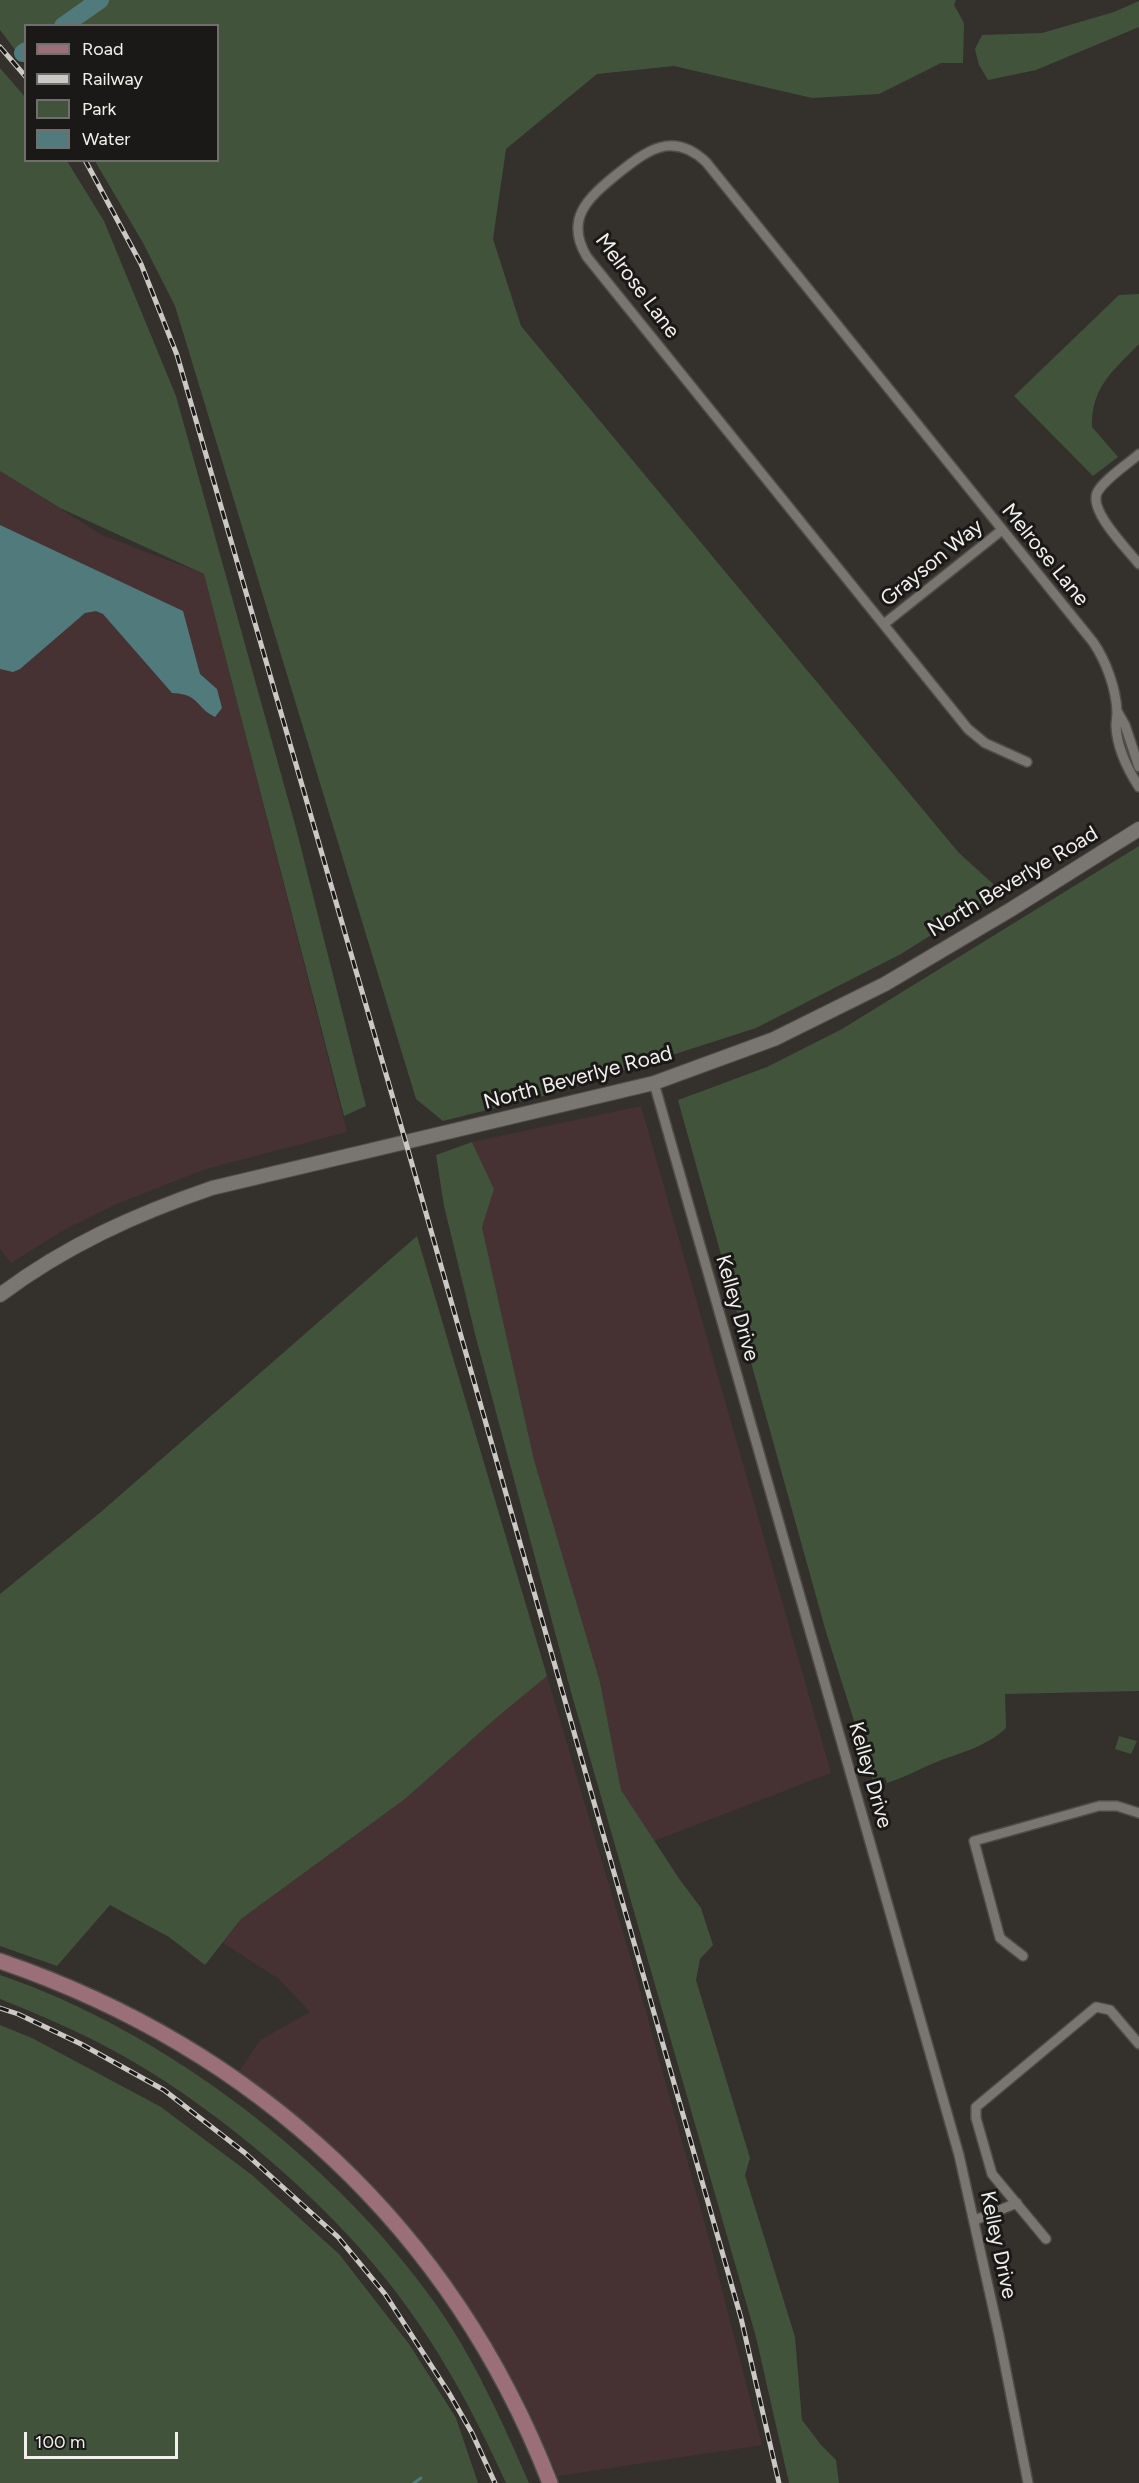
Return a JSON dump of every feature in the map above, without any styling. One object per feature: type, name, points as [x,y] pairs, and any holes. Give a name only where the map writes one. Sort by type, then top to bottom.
[{"type":"main road","points":[[0,1961],[61,1984],[123,2012],[204,2058],[278,2110],[348,2173],[412,2242],[466,2318],[506,2385],[550,2483]]},
{"type":"street","name":"Melrose Lane","points":[[1027,762],[992,747],[973,734],[583,250],[578,227],[584,205],[594,193],[641,155],[653,148],[674,146],[688,150],[706,162],[1099,651],[1108,670],[1117,711],[1116,727],[1121,747],[1127,767],[1139,787]]},
{"type":"street","points":[[1139,454],[1102,487],[1095,502],[1098,512],[1139,564]]},
{"type":"street","name":"Grayson Way","points":[[884,624],[1002,530]]},
{"type":"street","name":"Melrose Lane","points":[[1117,711],[1125,725],[1139,767]]},
{"type":"street","name":"North Beverlye Road","points":[[0,1295],[36,1269],[92,1236],[153,1208],[212,1188],[654,1083],[774,1039],[854,1001],[1000,916],[1139,829]]},
{"type":"street","name":"Kelley Drive","points":[[654,1083],[944,2098],[975,2220],[1028,2483]]},
{"type":"street","points":[[1023,1956],[1000,1938],[974,1841],[1099,1806],[1117,1806],[1139,1813]]},
{"type":"street","points":[[1046,2239],[992,2174],[976,2118],[976,2107],[1096,2007],[1110,2010],[1139,2044]]},
{"type":"street","points":[[975,2220],[1017,2204]]},
{"type":"shaded area","points":[[0,471],[102,535],[204,574],[347,1132],[206,1169],[119,1203],[69,1227],[11,1263],[0,1249]]},
{"type":"shaded area","points":[[641,1106],[831,1773],[654,1841],[621,1791],[600,1682],[534,1460],[482,1226],[494,1189],[472,1142]]},
{"type":"shaded area","points":[[547,1676],[638,1983],[708,2235],[762,2445],[558,2476],[525,2403],[498,2354],[440,2268],[411,2231],[268,2095],[238,2073],[260,2040],[310,2012],[279,1979],[223,1943],[241,1919],[405,1799]]},
{"type":"green space","points":[[0,0],[956,0],[954,5],[964,23],[963,63],[941,63],[879,94],[812,98],[674,66],[597,74],[506,149],[493,239],[521,326],[959,853],[1001,891],[901,954],[756,1028],[551,1094],[443,1121],[416,1099],[175,306],[143,243],[96,162],[219,162],[219,24],[24,24],[24,62],[0,30]]},
{"type":"green space","points":[[1139,1],[1139,27],[1036,70],[988,80],[979,65],[975,49],[982,35],[1042,33],[1114,12]]},
{"type":"green space","points":[[0,68],[24,96],[24,162],[68,162],[104,221],[176,396],[296,828],[366,1106],[344,1116],[204,574],[60,508],[0,471]]},
{"type":"green space","points":[[1139,294],[1139,344],[1105,381],[1095,401],[1093,413],[1092,427],[1118,457],[1093,476],[1014,396],[1119,295]]},
{"type":"green space","points":[[1139,846],[1139,1691],[1005,1694],[1006,1728],[999,1734],[974,1748],[894,1781],[887,1783],[885,1777],[873,1781],[826,1632],[678,1100],[767,1067],[842,1029]]},
{"type":"green space","points":[[472,1142],[494,1189],[482,1227],[534,1460],[600,1682],[621,1790],[701,1908],[713,1945],[700,1959],[696,1980],[750,2158],[745,2175],[795,2337],[802,2420],[836,2460],[839,2483],[789,2483],[756,2337],[571,1692],[475,1334],[444,1206],[436,1155]]},
{"type":"green space","points":[[417,1236],[547,1676],[405,1799],[241,1919],[205,1965],[169,1937],[110,1905],[57,1966],[0,1946],[0,1594],[102,1511]]},
{"type":"green space","points":[[1119,1736],[1137,1741],[1131,1754],[1115,1749]]},
{"type":"green space","points":[[0,1975],[62,1999],[123,2030],[184,2066],[242,2107],[348,2200],[394,2250],[449,2324],[486,2390],[529,2483],[506,2483],[468,2405],[423,2330],[363,2252],[303,2190],[236,2133],[167,2082],[100,2043],[0,1999]]},
{"type":"green space","points":[[0,2025],[32,2038],[161,2107],[252,2175],[339,2254],[409,2344],[456,2418],[478,2483],[0,2483]]},
{"type":"water","points":[[0,525],[183,611],[200,674],[217,689],[222,708],[215,717],[193,698],[172,693],[103,614],[96,611],[85,613],[20,669],[13,672],[0,669]]},
{"type":"waterway","points":[[66,24],[100,0]]},
{"type":"waterway","points":[[414,2483],[421,2478]]},
{"type":"railway","points":[[0,47],[24,75]]},
{"type":"railway","points":[[86,162],[141,264],[177,355],[406,1143],[741,2318],[779,2483]]},
{"type":"railway","points":[[0,2008],[18,2014],[81,2044],[164,2090],[245,2153],[338,2237],[385,2294],[449,2393],[472,2433],[495,2483]]}]
